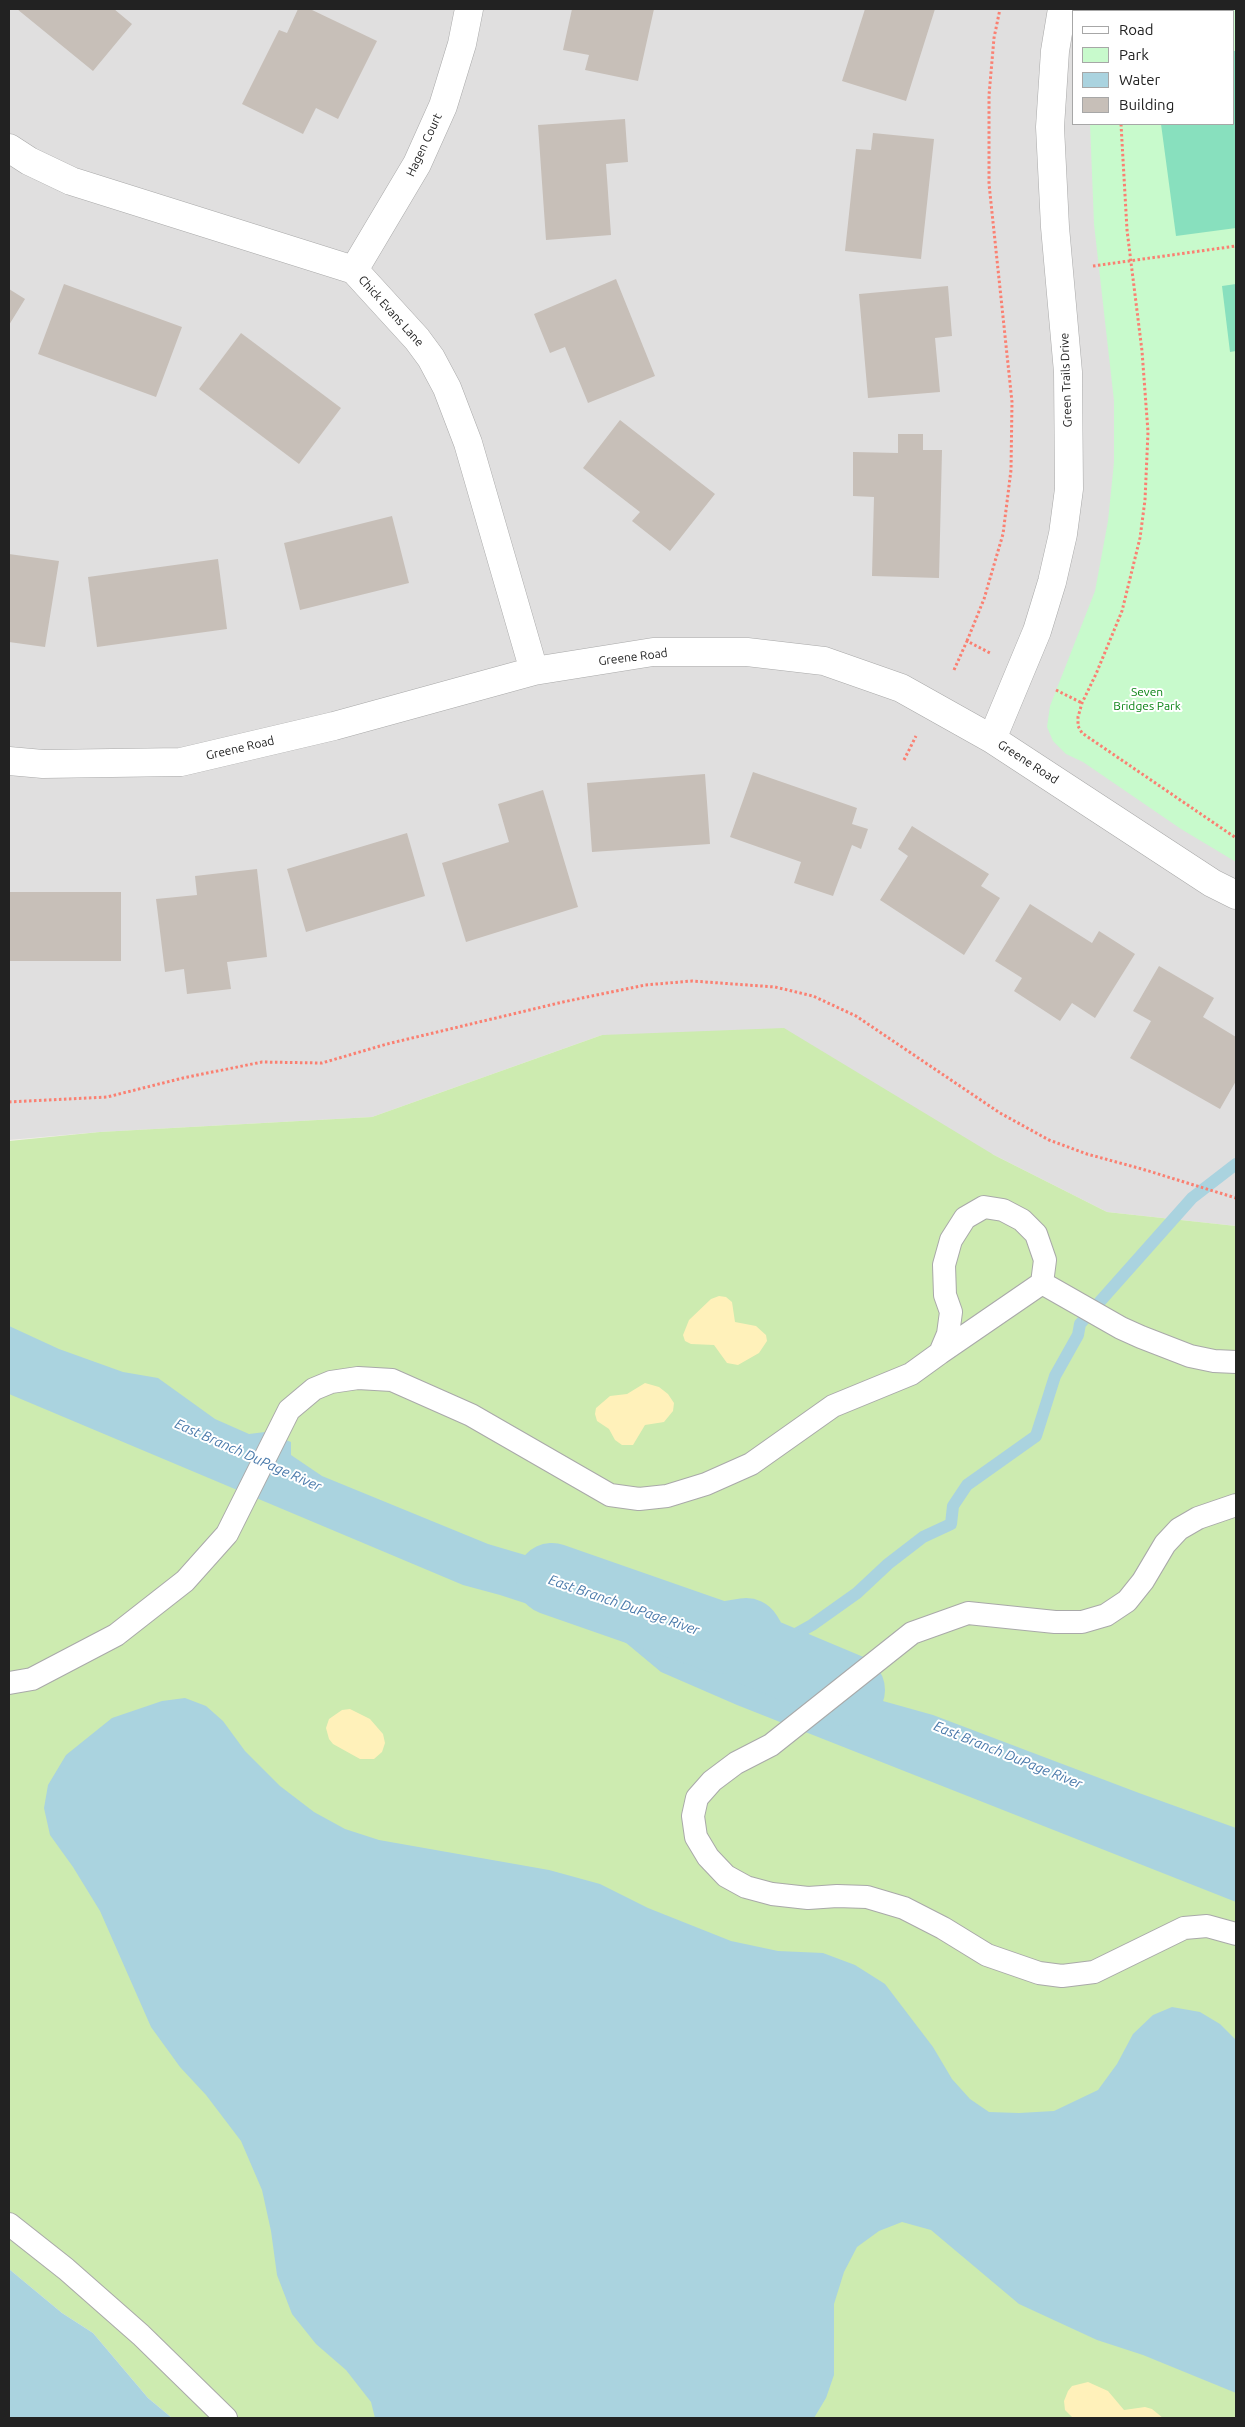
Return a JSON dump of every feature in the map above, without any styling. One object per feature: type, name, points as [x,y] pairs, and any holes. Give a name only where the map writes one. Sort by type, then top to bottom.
[{"type":"street","name":"Hagen Court","points":[[354,270],[417,164],[439,114],[462,44],[469,9]]},
{"type":"street","name":"Green Trails Drive","points":[[992,739],[1037,631],[1052,582],[1063,534],[1069,489],[1068,372],[1059,271],[1050,127],[1055,52],[1062,9]]},
{"type":"street","name":"Chick Evans Lane","points":[[9,148],[29,161],[70,181],[354,270],[417,339],[431,358],[447,388],[468,443],[534,671]]},
{"type":"street","name":"Greene Road","points":[[9,762],[43,764],[181,762],[334,726],[534,671],[653,652],[747,652],[824,660],[901,688],[992,739],[1212,883],[1236,895]]},
{"type":"lane","points":[[9,1683],[32,1679],[116,1635],[186,1581],[227,1534],[290,1410],[314,1389],[331,1382],[358,1378],[392,1380],[471,1414],[610,1495],[639,1499],[667,1496],[706,1484],[751,1464],[833,1406],[911,1374],[1042,1283],[1045,1260],[1036,1234],[1022,1220],[1003,1210],[984,1207],[965,1218],[951,1240],[944,1265],[945,1295],[951,1312],[948,1334],[940,1353]]},
{"type":"lane","points":[[1042,1283],[1115,1325],[1190,1356],[1214,1361],[1236,1362]]},
{"type":"lane","points":[[1236,1505],[1198,1518],[1179,1530],[1165,1544],[1143,1581],[1127,1601],[1106,1615],[1082,1622],[1055,1622],[968,1613],[912,1633],[771,1745],[736,1763],[712,1781],[697,1798],[693,1816],[696,1837],[708,1857],[726,1876],[746,1887],[772,1894],[808,1898],[837,1896],[867,1898],[904,1908],[943,1928],[987,1955],[1039,1973],[1062,1976],[1094,1972],[1184,1928],[1207,1926],[1236,1934]]},
{"type":"lane","points":[[9,2224],[66,2268],[141,2334],[226,2418]]},
{"type":"path","points":[[954,670],[984,600],[1003,534],[1011,470],[1012,402],[989,184],[989,95],[994,38],[1000,9]]},
{"type":"path","points":[[1121,125],[1130,261],[1142,351],[1148,432],[1145,500],[1140,538],[1122,611],[1082,703],[1078,716],[1078,726],[1082,733],[1236,838]]},
{"type":"path","points":[[1059,271],[1236,246]]},
{"type":"path","points":[[967,641],[993,655]]},
{"type":"path","points":[[1056,690],[1082,703]]},
{"type":"path","points":[[904,760],[919,730]]},
{"type":"path","points":[[9,1102],[107,1097],[183,1078],[262,1062],[322,1062],[387,1044],[645,985],[692,981],[775,987],[813,996],[856,1016],[1000,1113],[1049,1140],[1087,1154],[1236,1198]]},
{"type":"shaded area","points":[[9,9],[1236,9],[1236,1226],[1107,1212],[994,1155],[602,1035],[372,1117],[100,1132],[9,1140]]},
{"type":"green space","name":"Seven Bridges Park","points":[[1236,9],[1236,862],[1181,829],[1083,762],[1066,754],[1053,741],[1047,727],[1050,706],[1095,591],[1108,521],[1114,462],[1114,401],[1094,224],[1090,125],[1235,125],[1235,10],[1104,10]]},
{"type":"green space","points":[[1236,51],[1236,228],[1176,236],[1161,125],[1235,125]]},
{"type":"green space","points":[[1236,284],[1236,351],[1230,352],[1222,286]]},
{"type":"green space","points":[[784,1028],[994,1155],[1107,1212],[1236,1226],[1236,2418],[172,2418],[148,2398],[93,2333],[62,2313],[9,2269],[9,1141],[100,1132],[372,1117],[602,1035]]},
{"type":"sand","points":[[719,1296],[726,1297],[732,1302],[735,1322],[756,1326],[766,1335],[767,1341],[759,1353],[738,1365],[727,1363],[714,1345],[691,1344],[685,1341],[683,1335],[689,1320],[711,1299]]},
{"type":"sand","points":[[645,1383],[659,1387],[668,1394],[674,1403],[673,1411],[664,1422],[645,1425],[633,1445],[622,1445],[615,1440],[609,1429],[597,1421],[596,1408],[610,1396],[627,1394]]},
{"type":"sand","points":[[350,1709],[370,1719],[383,1734],[385,1743],[382,1752],[374,1759],[360,1759],[333,1744],[329,1739],[326,1728],[329,1719],[342,1710]]},
{"type":"sand","points":[[1088,2382],[1108,2391],[1124,2410],[1145,2407],[1152,2409],[1163,2418],[1073,2418],[1065,2410],[1064,2401],[1068,2391],[1072,2386]]},
{"type":"water","points":[[9,1326],[59,1349],[123,1372],[158,1378],[215,1419],[249,1434],[265,1432],[291,1442],[291,1455],[322,1476],[488,1544],[586,1573],[647,1612],[721,1638],[746,1634],[756,1651],[814,1667],[865,1696],[933,1715],[1236,1828],[1236,1902],[737,1705],[661,1672],[625,1642],[595,1626],[463,1585],[9,1394]]},
{"type":"water","points":[[185,1698],[206,1706],[223,1721],[245,1751],[280,1786],[314,1812],[345,1829],[379,1840],[549,1870],[600,1884],[648,1908],[731,1941],[778,1951],[823,1953],[855,1965],[885,1984],[933,2047],[952,2079],[970,2099],[989,2112],[1054,2111],[1098,2090],[1117,2064],[1133,2034],[1153,2015],[1172,2007],[1200,2012],[1220,2024],[1236,2040],[1236,2393],[1143,2355],[1097,2340],[1019,2304],[931,2230],[902,2222],[879,2231],[857,2247],[844,2272],[834,2304],[834,2375],[826,2398],[814,2418],[375,2418],[371,2402],[346,2370],[316,2344],[292,2314],[277,2275],[271,2231],[262,2190],[241,2141],[206,2095],[180,2067],[151,2027],[100,1911],[73,1867],[50,1835],[44,1808],[48,1785],[66,1755],[112,1718],[162,1701]]},
{"type":"water","points":[[9,2269],[62,2313],[93,2333],[148,2398],[172,2418],[9,2418]]},
{"type":"building","points":[[17,9],[114,9],[132,24],[93,71]]},
{"type":"building","points":[[298,9],[310,9],[377,41],[338,119],[316,108],[303,134],[242,104],[279,30],[287,33]]},
{"type":"building","points":[[572,9],[654,9],[638,81],[585,70],[589,55],[563,50]]},
{"type":"building","points":[[865,9],[935,9],[906,101],[842,81]]},
{"type":"building","points":[[625,119],[628,162],[606,164],[611,235],[546,240],[538,125]]},
{"type":"building","points":[[873,133],[934,139],[921,259],[845,251],[856,149],[871,150]]},
{"type":"building","points":[[616,279],[655,376],[588,403],[565,347],[550,353],[534,314]]},
{"type":"building","points":[[64,284],[182,327],[156,397],[38,354]]},
{"type":"building","points":[[948,286],[952,336],[935,338],[940,392],[868,398],[859,294]]},
{"type":"building","points":[[9,289],[25,299],[9,325]]},
{"type":"building","points":[[241,333],[341,408],[299,464],[199,389]]},
{"type":"building","points":[[620,420],[715,494],[670,551],[632,521],[640,512],[583,468]]},
{"type":"building","points":[[898,434],[923,434],[923,450],[942,450],[939,578],[872,576],[874,497],[853,496],[853,452],[898,453]]},
{"type":"building","points":[[392,516],[409,583],[300,610],[284,543]]},
{"type":"building","points":[[9,554],[59,561],[45,647],[9,642]]},
{"type":"building","points":[[218,559],[227,629],[97,647],[88,577]]},
{"type":"building","points":[[753,772],[857,808],[852,824],[868,829],[861,849],[852,845],[833,896],[794,883],[801,862],[730,837]]},
{"type":"building","points":[[705,774],[710,844],[592,852],[587,783]]},
{"type":"building","points":[[543,790],[578,907],[466,942],[442,863],[509,842],[498,804]]},
{"type":"building","points":[[912,826],[989,874],[981,886],[1000,898],[964,955],[880,900],[908,856],[898,849]]},
{"type":"building","points":[[407,833],[425,896],[306,932],[287,869]]},
{"type":"building","points":[[257,869],[267,957],[227,962],[231,989],[187,994],[184,969],[165,972],[156,899],[197,895],[195,876]]},
{"type":"building","points":[[9,892],[121,892],[121,961],[9,961]]},
{"type":"building","points":[[1030,904],[1092,943],[1099,931],[1135,954],[1095,1018],[1072,1003],[1060,1021],[1014,991],[1022,978],[995,961]]},
{"type":"building","points":[[1159,966],[1214,998],[1203,1017],[1236,1037],[1236,1081],[1220,1109],[1130,1058],[1151,1021],[1133,1011]]},
{"type":"waterway","points":[[746,1634],[756,1651],[778,1644],[812,1625],[857,1593],[888,1564],[923,1537],[951,1524],[953,1506],[967,1485],[1036,1436],[1055,1376],[1078,1335],[1080,1324],[1192,1198],[1236,1164]]},
{"type":"waterway","name":"East Branch DuPage River","points":[[552,1579],[721,1638],[746,1634],[756,1651],[849,1690]]}]
